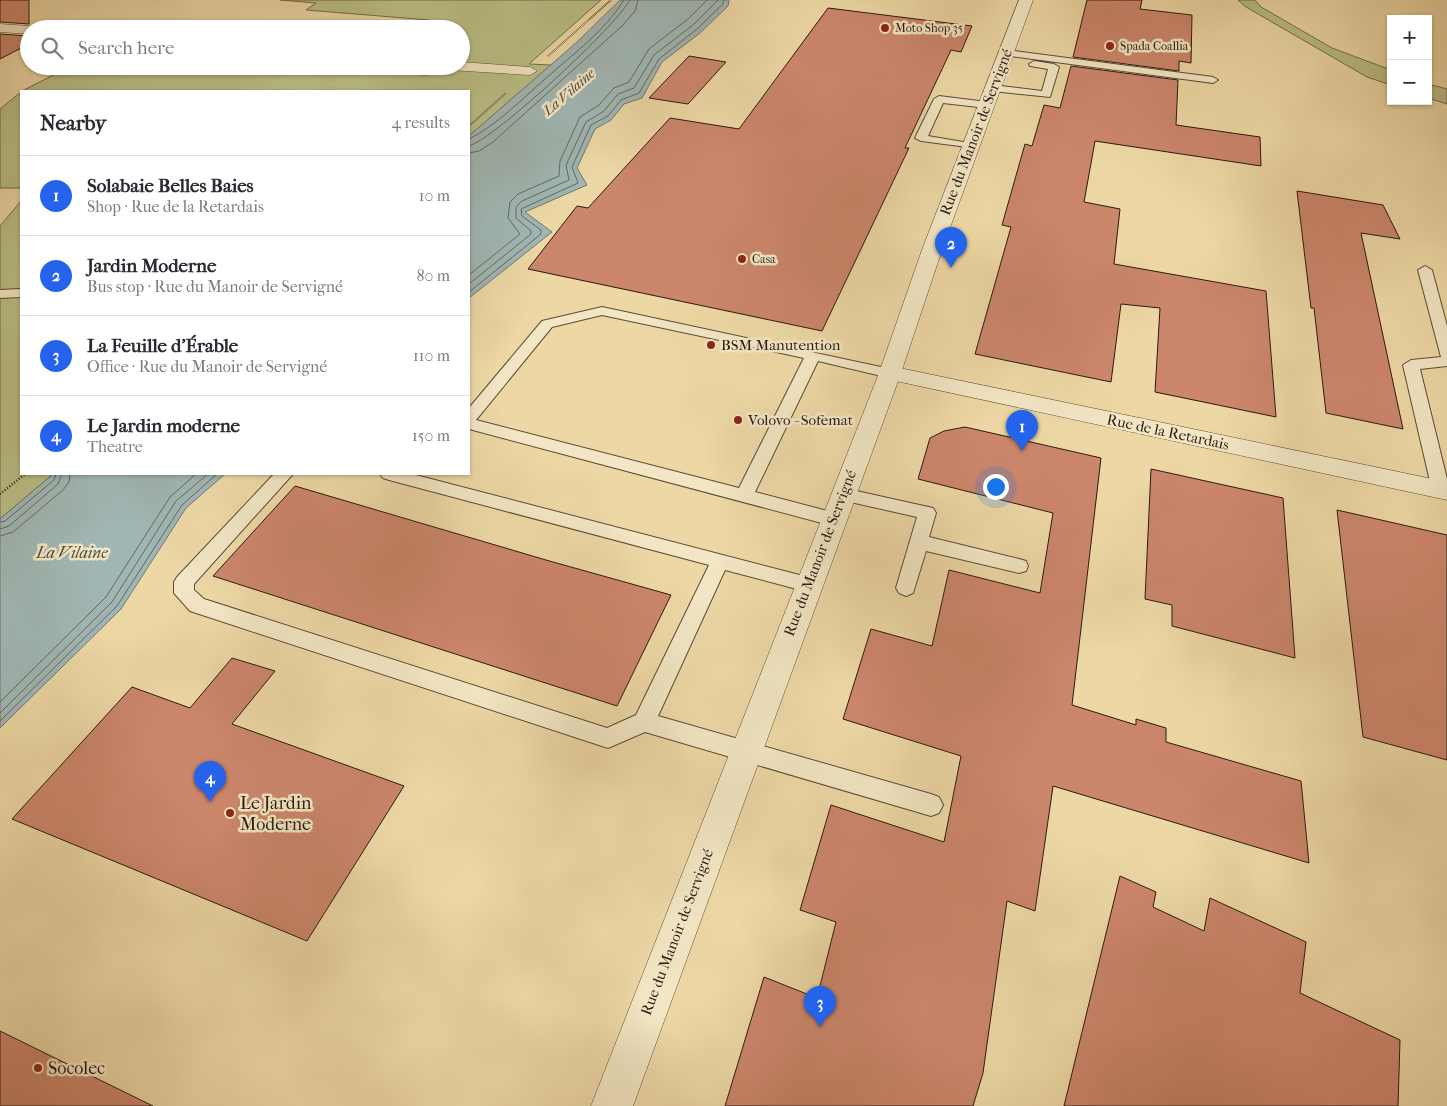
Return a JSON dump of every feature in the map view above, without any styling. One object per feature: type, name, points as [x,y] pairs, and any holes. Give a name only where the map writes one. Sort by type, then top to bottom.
[{"type":"street","name":"Rue du Manoir de Servigné","points":[[612,1106],[808,584],[890,373],[933,247],[1026,0]]},
{"type":"street","points":[[0,28],[20,29]]},
{"type":"street","points":[[470,67],[530,71]]},
{"type":"street","name":"Rue de la Retardais","points":[[890,373],[1444,490]]},
{"type":"lane","points":[[1005,57],[1213,80]]},
{"type":"lane","points":[[993,88],[1046,95],[1054,67],[1005,57]]},
{"type":"lane","points":[[971,146],[921,138],[939,99],[987,105]]},
{"type":"lane","points":[[1425,270],[1447,354]]},
{"type":"lane","points":[[0,294],[20,293]]},
{"type":"lane","points":[[470,417],[546,324],[602,311],[890,373]]},
{"type":"lane","points":[[744,496],[813,355]]},
{"type":"lane","points":[[1444,490],[1411,364],[1447,361]]},
{"type":"lane","points":[[470,424],[807,514],[838,507],[927,513],[906,588]]},
{"type":"lane","points":[[283,475],[184,582],[184,593],[197,605],[608,738],[644,722],[931,805]]},
{"type":"lane","points":[[393,475],[808,584]]},
{"type":"lane","points":[[919,542],[1019,566]]},
{"type":"lane","points":[[644,722],[720,561]]},
{"type":"path","points":[[530,71],[561,46],[611,0]]},
{"type":"path","points":[[422,75],[433,76]]},
{"type":"path","points":[[470,125],[512,88]]},
{"type":"path","points":[[0,494],[24,475]]},
{"type":"green space","points":[[280,0],[601,0],[529,64],[551,65],[470,135],[470,90],[24,90],[53,75],[470,75],[470,20],[429,20],[306,10],[316,3]]},
{"type":"green space","points":[[1238,0],[1255,0],[1261,7],[1332,48],[1387,69],[1387,84],[1367,77],[1246,7]]},
{"type":"green space","points":[[1432,85],[1447,89],[1447,104],[1432,99]]},
{"type":"green space","points":[[20,93],[20,188],[0,188],[0,109]]},
{"type":"green space","points":[[20,202],[20,475],[52,475],[0,519],[0,226]]},
{"type":"water","name":"La Vilaine","points":[[620,0],[729,0],[728,6],[700,33],[662,62],[642,98],[624,104],[611,120],[595,129],[577,168],[587,185],[525,212],[552,232],[470,297],[470,135],[577,42]]},
{"type":"water","name":"La Vilaine","points":[[52,475],[224,475],[186,508],[121,609],[0,728],[0,519]]},
{"type":"building","points":[[0,0],[29,0],[29,20],[20,20],[20,23],[0,22]]},
{"type":"building","points":[[1087,0],[1142,0],[1140,9],[1192,15],[1191,63],[1179,61],[1179,71],[1073,57]]},
{"type":"building","points":[[828,8],[972,26],[961,52],[951,50],[905,148],[909,148],[822,331],[528,269],[577,206],[588,208],[670,118],[739,129]]},
{"type":"building","points":[[0,34],[20,35],[20,49],[0,59]]},
{"type":"building","points":[[689,56],[726,62],[688,104],[649,98]]},
{"type":"building","points":[[1071,66],[1178,80],[1176,125],[1260,137],[1261,166],[1095,141],[1084,202],[1120,209],[1114,264],[1266,291],[1276,417],[1155,392],[1160,308],[1121,304],[1111,382],[975,354],[1011,227],[1002,225],[1025,144],[1032,146],[1044,105],[1060,108]]},
{"type":"building","points":[[1297,191],[1383,205],[1400,239],[1361,233],[1403,429],[1326,413],[1314,308],[1311,308]]},
{"type":"building","points":[[965,427],[1101,458],[1072,705],[1136,725],[1136,719],[1166,728],[1166,742],[1301,781],[1309,863],[1053,786],[1035,911],[1007,901],[983,1073],[973,1106],[725,1106],[764,977],[817,998],[836,922],[800,910],[831,805],[944,842],[961,756],[843,719],[871,629],[932,646],[949,570],[1040,593],[1053,513],[918,479],[930,438],[944,431]]},
{"type":"building","points":[[1151,469],[1283,498],[1295,658],[1172,626],[1172,605],[1145,599]]},
{"type":"building","points":[[295,486],[671,595],[617,706],[213,576]]},
{"type":"building","points":[[1337,510],[1447,535],[1447,760],[1363,737]]},
{"type":"building","name":"Le Jardin Moderne","points":[[232,658],[275,671],[232,724],[404,786],[307,941],[12,819],[132,687],[190,708]]},
{"type":"building","points":[[1120,876],[1156,892],[1153,907],[1204,931],[1210,898],[1306,942],[1300,993],[1400,1040],[1398,1106],[1064,1106]]},
{"type":"building","name":"Socolec","points":[[0,1031],[153,1106],[0,1106]]},
{"type":"place","name":"Moto Shop 35","points":[[885,28]]},
{"type":"place","name":"Spada Coallia","points":[[1110,46]]},
{"type":"place","name":"Casa","points":[[742,259]]},
{"type":"place","name":"Jardin Moderne","points":[[951,268]]},
{"type":"place","name":"BSM Manutention","points":[[711,345]]},
{"type":"place","name":"Volovo - Sofemat","points":[[738,420]]},
{"type":"place","name":"Solabaie Belles Baies","points":[[1022,451]]},
{"type":"place","name":"Le Jardin moderne","points":[[210,802]]},
{"type":"place","name":"Le Jardin Moderne","points":[[230,813]]},
{"type":"place","name":"La Feuille d'Érable","points":[[820,1027]]},
{"type":"place","name":"Socolec","points":[[38,1068]]}]
